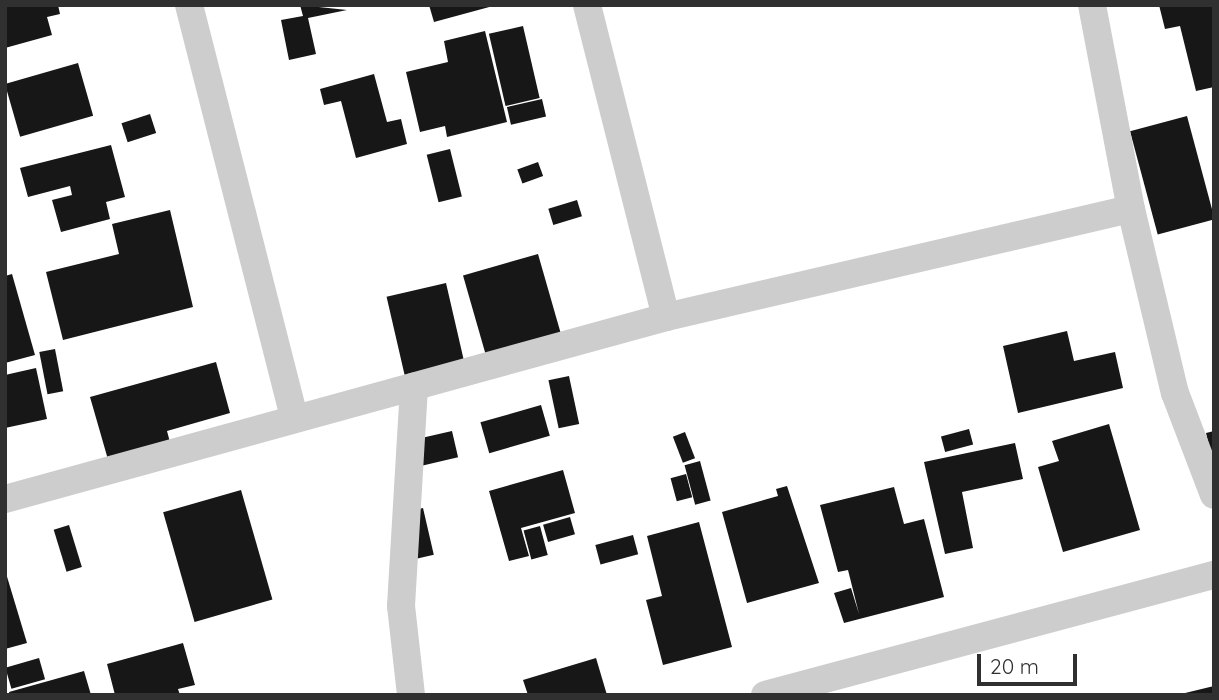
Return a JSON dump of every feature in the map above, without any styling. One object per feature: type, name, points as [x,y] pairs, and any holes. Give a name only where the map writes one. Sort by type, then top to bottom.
[{"type":"street","points":[[189,5],[294,416]]},
{"type":"street","points":[[587,5],[666,317]]},
{"type":"street","points":[[1092,5],[1130,209],[1175,393],[1214,495]]},
{"type":"street","points":[[5,499],[294,416],[666,317],[1130,209]]},
{"type":"street","points":[[411,695],[401,606],[414,386]]},
{"type":"street","points":[[765,695],[1214,575]]},
{"type":"building","points":[[5,5],[58,5],[60,14],[47,17],[52,35],[5,48]]},
{"type":"building","points":[[300,5],[347,10],[308,18],[316,54],[289,60],[281,20],[303,16]]},
{"type":"building","points":[[429,5],[493,5],[493,6],[434,22]]},
{"type":"building","points":[[1159,5],[1214,5],[1214,87],[1196,91],[1180,26],[1165,29]]},
{"type":"building","points":[[523,26],[540,98],[506,106],[489,34]]},
{"type":"building","points":[[485,31],[507,122],[447,137],[445,126],[420,132],[406,72],[448,62],[444,41]]},
{"type":"building","points":[[78,63],[93,116],[20,137],[5,84]]},
{"type":"building","points":[[374,74],[387,122],[401,119],[407,144],[356,158],[341,101],[324,105],[320,89]]},
{"type":"building","points":[[542,99],[546,117],[511,125],[507,107]]},
{"type":"building","points":[[150,114],[156,133],[128,142],[121,123]]},
{"type":"building","points":[[1187,116],[1214,220],[1158,235],[1130,131]]},
{"type":"building","points":[[111,145],[125,197],[106,202],[110,219],[61,232],[52,200],[72,195],[70,186],[28,197],[20,168]]},
{"type":"building","points":[[450,149],[462,197],[439,202],[427,155]]},
{"type":"building","points":[[538,162],[543,176],[522,184],[517,170]]},
{"type":"building","points":[[577,200],[582,216],[553,225],[548,209]]},
{"type":"building","points":[[170,210],[193,307],[63,340],[46,272],[119,254],[112,224]]},
{"type":"building","points":[[538,254],[564,346],[489,368],[463,275]]},
{"type":"building","points":[[12,274],[35,355],[5,363],[5,276]]},
{"type":"building","points":[[446,283],[468,379],[409,393],[387,297]]},
{"type":"building","points":[[1067,331],[1074,361],[1115,352],[1123,388],[1018,413],[1003,346]]},
{"type":"building","points":[[55,349],[63,391],[47,394],[39,352]]},
{"type":"building","points":[[216,362],[230,413],[167,431],[171,446],[109,463],[90,397]]},
{"type":"building","points":[[36,368],[47,419],[5,428],[5,375]]},
{"type":"building","points":[[569,376],[579,424],[559,428],[548,380]]},
{"type":"building","points":[[541,405],[550,436],[489,453],[480,422]]},
{"type":"building","points":[[1109,424],[1140,530],[1063,552],[1038,467],[1059,461],[1052,441]]},
{"type":"building","points":[[969,429],[973,444],[945,452],[941,437]]},
{"type":"building","points":[[452,431],[458,457],[413,468],[407,441]]},
{"type":"building","points":[[1214,431],[1214,462],[1213,462],[1206,433]]},
{"type":"building","points":[[685,432],[695,458],[683,463],[673,437]]},
{"type":"building","points":[[1015,443],[1023,479],[962,492],[973,548],[945,554],[924,462]]},
{"type":"building","points":[[700,461],[711,501],[695,505],[685,465]]},
{"type":"building","points":[[563,470],[575,513],[521,528],[529,556],[509,561],[489,491]]},
{"type":"building","points":[[686,474],[692,497],[677,501],[671,478]]},
{"type":"building","points":[[787,486],[819,583],[747,603],[722,512],[778,496],[776,489]]},
{"type":"building","points":[[894,487],[904,524],[924,519],[944,597],[844,623],[834,593],[851,588],[859,614],[848,570],[838,572],[820,505]]},
{"type":"building","points":[[241,490],[272,600],[195,622],[163,512]]},
{"type":"building","points":[[423,508],[434,555],[406,561],[395,515]]},
{"type":"building","points":[[570,517],[575,534],[548,542],[543,525]]},
{"type":"building","points":[[699,522],[732,647],[663,665],[646,600],[662,596],[647,536]]},
{"type":"building","points":[[69,525],[82,567],[67,572],[54,530]]},
{"type":"building","points":[[540,526],[548,555],[531,559],[524,530]]},
{"type":"building","points":[[633,535],[638,554],[601,564],[595,545]]},
{"type":"building","points":[[5,570],[27,643],[5,649]]},
{"type":"building","points":[[183,643],[195,685],[178,689],[180,695],[115,695],[107,664]]},
{"type":"building","points":[[39,658],[45,679],[11,689],[5,668]]},
{"type":"building","points":[[596,658],[607,695],[528,695],[523,680]]},
{"type":"building","points":[[84,671],[91,695],[10,695],[9,692]]},
{"type":"building","points":[[1214,686],[1214,695],[1181,695],[1181,694]]}]
